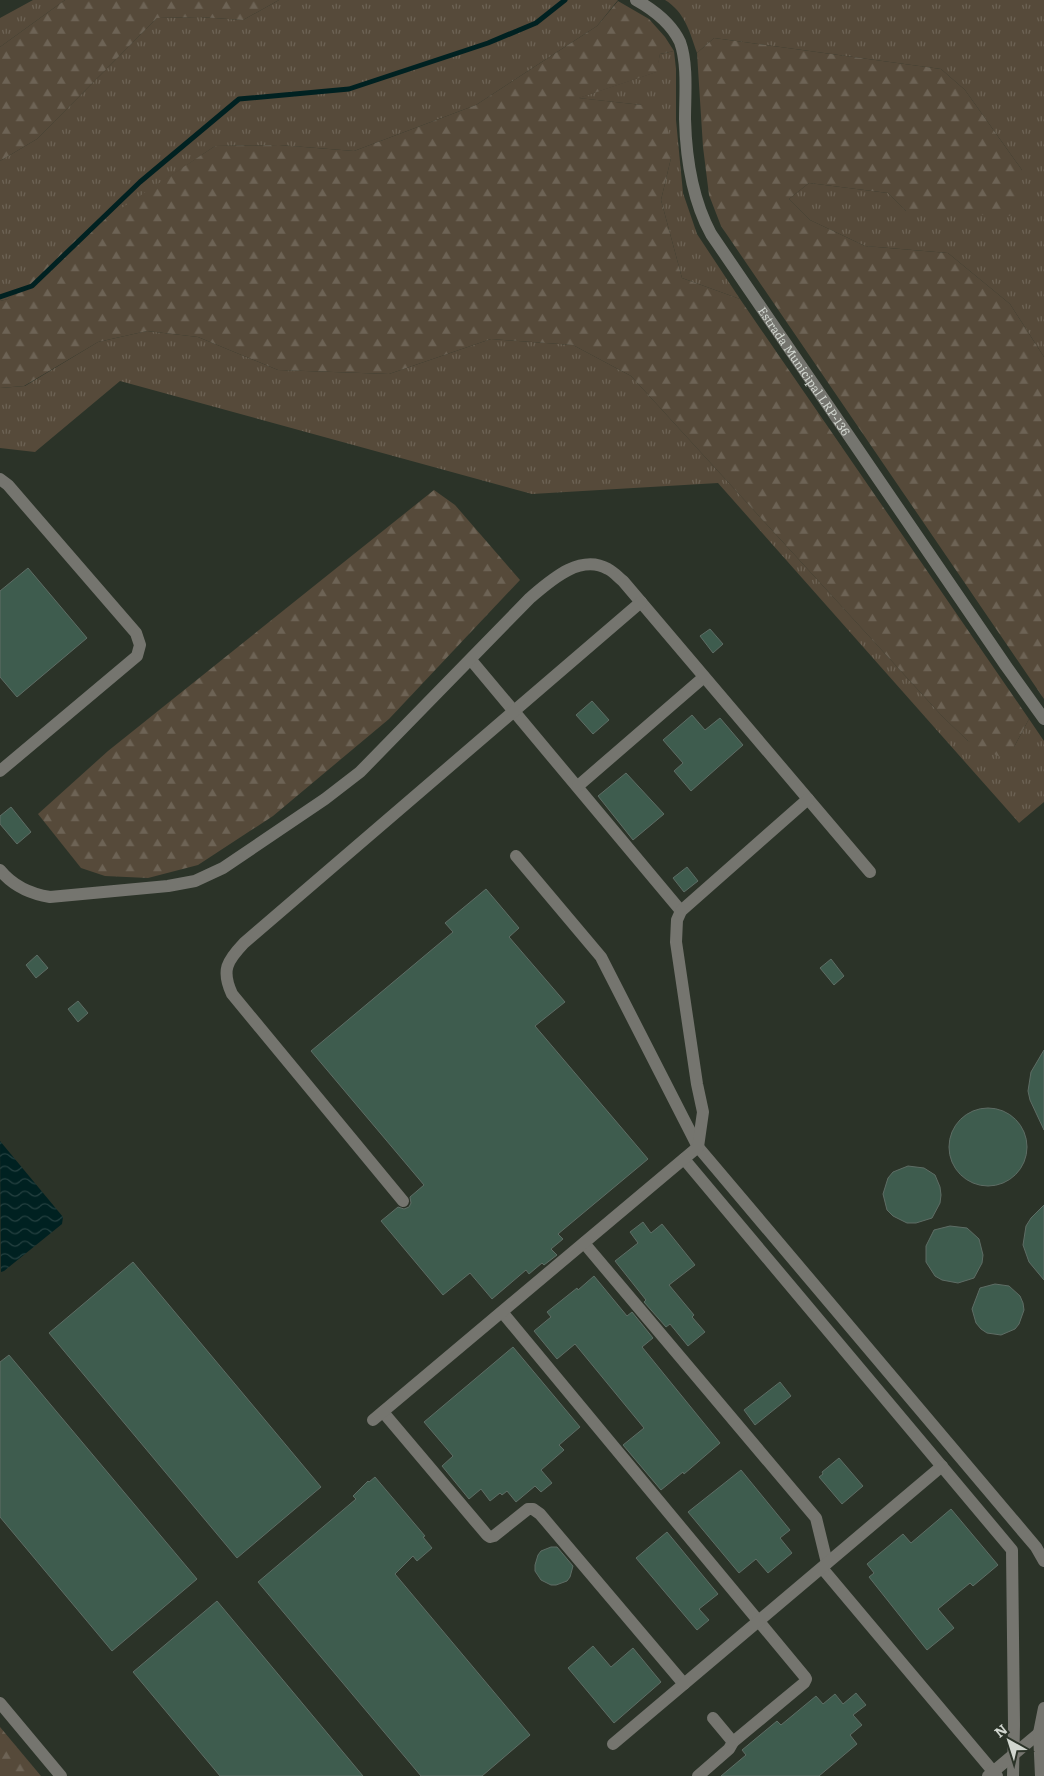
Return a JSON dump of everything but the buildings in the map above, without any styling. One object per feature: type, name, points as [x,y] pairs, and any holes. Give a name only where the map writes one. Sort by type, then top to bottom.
[{"type":"street","name":"Estrada Municipal LRP-136","points":[[636,0],[652,9],[668,23],[680,42],[685,77],[685,125],[688,164],[693,191],[711,234],[1044,719]]},
{"type":"street","points":[[0,479],[8,485],[136,633],[140,645],[136,656],[0,771]]},
{"type":"street","points":[[0,870],[19,887],[37,895],[50,897],[168,886],[195,880],[223,868],[325,799],[360,772],[536,593],[567,570],[584,564],[598,565],[608,569],[623,582],[870,872]]},
{"type":"street","points":[[403,1201],[232,994],[226,982],[226,971],[230,960],[244,943],[641,602]]},
{"type":"street","points":[[471,660],[681,911]]},
{"type":"street","points":[[578,786],[704,677]]},
{"type":"street","points":[[684,1684],[540,1514],[533,1509],[528,1509],[494,1536],[486,1536],[378,1416],[698,1147],[703,1112],[697,1084],[676,942],[677,920],[681,911],[808,799]]},
{"type":"street","points":[[516,856],[601,956],[698,1147],[1036,1547],[1044,1561]]},
{"type":"street","points":[[684,1159],[1012,1550],[1013,1776]]},
{"type":"street","points":[[584,1243],[816,1518],[824,1565],[994,1775],[1013,1754],[1042,1731]]},
{"type":"street","points":[[502,1312],[806,1679],[698,1776]]},
{"type":"street","points":[[613,1744],[942,1466]]},
{"type":"street","points":[[0,1703],[61,1776]]},
{"type":"street","points":[[1040,1776],[1044,1708]]},
{"type":"street","points":[[713,1718],[734,1742]]},
{"type":"green space","points":[[33,0],[65,0],[0,47],[0,18]]},
{"type":"green space","points":[[65,0],[279,0],[243,20],[199,17],[157,18],[37,139],[0,161],[0,47]]},
{"type":"green space","points":[[279,0],[618,0],[597,26],[476,105],[354,151],[279,145],[215,146],[156,186],[8,299],[0,301],[0,161],[37,139],[157,18],[199,17],[243,20]]},
{"type":"green space","points":[[665,0],[1044,0],[1044,357],[1010,304],[948,253],[865,246],[810,220],[789,199],[809,183],[888,193],[906,211],[1022,170],[965,90],[941,69],[714,38],[697,53],[682,17]]},
{"type":"green space","points":[[618,1],[649,19],[665,37],[674,51],[660,54],[657,72],[579,98],[642,105],[654,109],[667,123],[671,158],[661,200],[682,278],[740,299],[1029,719],[1014,747],[1000,757],[968,741],[942,716],[631,376],[573,345],[491,339],[389,374],[278,370],[198,337],[147,331],[98,342],[24,386],[0,388],[0,301],[8,299],[78,237],[215,146],[279,145],[354,151],[476,105],[597,26]]},
{"type":"green space","points":[[714,38],[941,69],[965,90],[1022,170],[1010,216],[906,211],[888,193],[809,183],[789,199],[810,220],[865,246],[948,253],[1010,304],[1044,357],[1044,699],[721,226],[709,195],[703,147],[697,53]]},
{"type":"green space","points":[[674,51],[676,120],[683,193],[697,234],[740,299],[682,278],[661,200],[671,158],[642,105],[578,98],[656,72],[660,54]]},
{"type":"green space","points":[[147,331],[198,337],[278,370],[389,374],[491,339],[573,345],[631,376],[942,716],[968,741],[1014,747],[1029,719],[1044,741],[1044,802],[1019,823],[718,483],[532,494],[120,381],[35,452],[0,448],[0,388],[25,386],[98,342]]},
{"type":"green space","points":[[434,490],[455,505],[520,580],[389,719],[273,816],[198,865],[148,878],[105,876],[81,868],[38,814],[108,751]]},
{"type":"green space","points":[[0,1727],[41,1776],[0,1776]]},
{"type":"water","points":[[0,1141],[63,1217],[62,1224],[1,1272]]},
{"type":"waterway","points":[[0,297],[32,286],[140,182],[239,99],[349,89],[488,43],[536,23],[565,0]]}]
